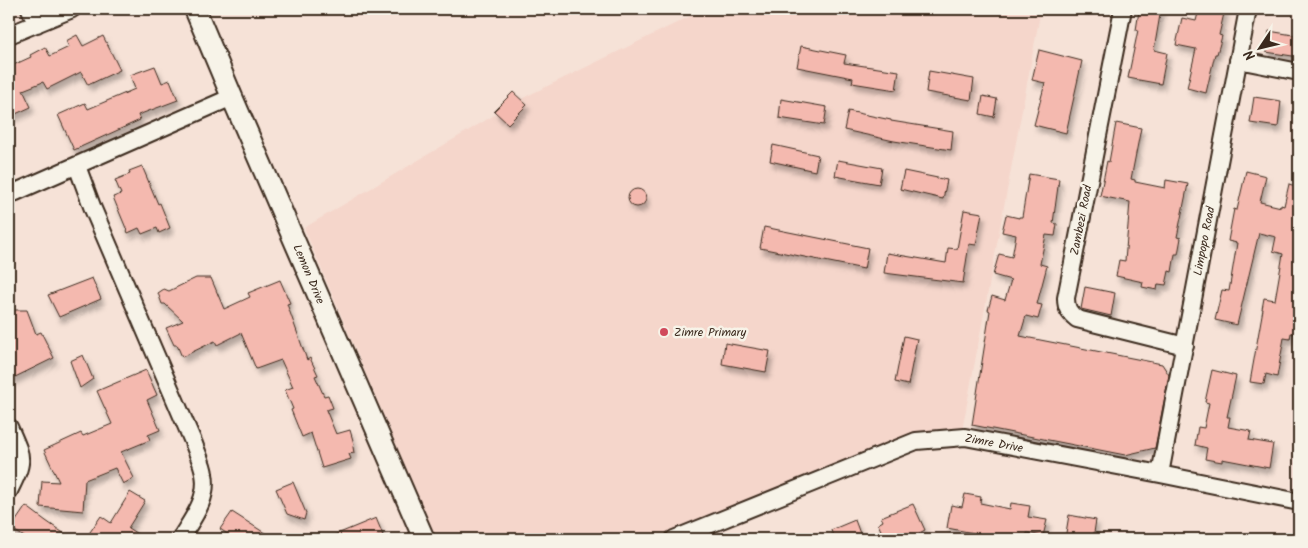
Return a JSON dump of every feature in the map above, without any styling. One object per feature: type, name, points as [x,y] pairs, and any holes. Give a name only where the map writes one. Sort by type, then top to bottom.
[{"type":"street","points":[[30,9],[37,24]]},
{"type":"street","points":[[9,35],[72,9]]},
{"type":"street","name":"Lemon Drive","points":[[195,9],[424,539]]},
{"type":"street","name":"Zambezi Road","points":[[1124,9],[1066,305],[1070,314],[1077,319],[1185,346]]},
{"type":"street","name":"Limpopo Road","points":[[1160,474],[1248,9]]},
{"type":"street","points":[[1238,60],[1299,72]]},
{"type":"street","points":[[9,195],[232,97]]},
{"type":"street","points":[[77,166],[93,209],[165,374],[204,473],[206,488],[203,501],[180,539]]},
{"type":"street","points":[[9,427],[21,461],[20,468],[9,491]]},
{"type":"street","name":"Zimre Drive","points":[[674,539],[916,440],[964,437],[1299,502]]},
{"type":"shaded area","name":"Zimre Primary","points":[[705,9],[1041,9],[961,436],[920,436],[681,539],[436,539],[304,228],[525,97]]},
{"type":"building","points":[[1145,9],[1161,9],[1154,50],[1167,53],[1161,84],[1128,78],[1138,30],[1136,30],[1139,11],[1144,12]]},
{"type":"building","points":[[1199,9],[1225,9],[1219,35],[1222,36],[1217,54],[1215,54],[1206,93],[1187,88],[1196,49],[1176,45],[1182,18],[1196,21]]},
{"type":"building","points":[[1269,31],[1299,36],[1299,57],[1266,52]]},
{"type":"building","points":[[77,35],[83,46],[103,36],[120,70],[88,85],[81,72],[47,89],[43,82],[23,90],[31,107],[9,117],[9,67],[31,57],[30,55],[45,47],[50,56],[69,47],[66,41]]},
{"type":"building","points":[[801,46],[846,55],[844,63],[899,71],[896,90],[852,83],[853,78],[797,67]]},
{"type":"building","points":[[1039,50],[1082,61],[1066,133],[1034,125],[1045,83],[1032,80]]},
{"type":"building","points":[[155,66],[162,83],[170,80],[178,100],[138,115],[140,120],[74,150],[58,115],[85,103],[88,109],[135,89],[130,75]]},
{"type":"building","points":[[929,71],[974,79],[971,100],[926,92]]},
{"type":"building","points":[[513,92],[527,105],[508,124],[494,111]]},
{"type":"building","points":[[983,96],[997,99],[994,117],[980,114]]},
{"type":"building","points":[[1254,97],[1281,101],[1278,127],[1250,123]]},
{"type":"building","points":[[781,99],[827,107],[824,125],[779,118]]},
{"type":"building","points":[[848,111],[891,121],[953,131],[951,150],[894,141],[844,130]]},
{"type":"building","points":[[1116,123],[1141,128],[1131,179],[1135,180],[1135,182],[1165,188],[1166,180],[1188,184],[1177,237],[1181,238],[1178,254],[1175,254],[1172,272],[1169,271],[1166,285],[1158,284],[1157,290],[1142,287],[1143,282],[1116,276],[1119,260],[1125,261],[1130,202],[1100,196],[1107,161],[1109,162]]},
{"type":"building","points":[[773,145],[818,155],[815,171],[770,161]]},
{"type":"building","points":[[838,160],[882,168],[879,184],[835,176]]},
{"type":"building","points":[[142,166],[170,228],[159,233],[157,228],[142,234],[139,228],[128,233],[113,197],[121,194],[115,180],[130,174],[129,171]]},
{"type":"building","points":[[904,171],[947,180],[943,199],[900,189]]},
{"type":"building","points":[[1246,171],[1266,176],[1260,202],[1284,206],[1289,184],[1299,187],[1299,296],[1295,334],[1291,333],[1290,339],[1284,338],[1277,377],[1266,374],[1264,384],[1250,382],[1264,298],[1275,300],[1283,254],[1273,251],[1276,237],[1259,233],[1237,325],[1215,320],[1222,290],[1229,291],[1237,243],[1228,241],[1234,209],[1237,210]]},
{"type":"building","points":[[1029,174],[1059,179],[1053,223],[1057,224],[1055,236],[1046,235],[1040,264],[1047,266],[1037,304],[1042,305],[1038,319],[1026,316],[1020,336],[1162,364],[1169,375],[1155,448],[1125,455],[972,425],[990,311],[988,310],[992,296],[1005,300],[1011,280],[993,275],[999,254],[1012,257],[1016,235],[1002,232],[1006,215],[1022,217]]},
{"type":"building","points":[[637,189],[643,192],[646,198],[643,204],[637,207],[631,204],[628,198],[631,192]]},
{"type":"building","points":[[964,210],[982,213],[976,245],[969,244],[963,283],[884,273],[887,253],[946,263],[948,248],[957,249]]},
{"type":"building","points":[[764,227],[868,248],[864,269],[760,248]]},
{"type":"building","points":[[92,278],[101,299],[59,317],[48,295]]},
{"type":"building","points":[[196,278],[211,278],[224,309],[250,297],[248,293],[280,280],[290,303],[287,304],[307,360],[310,358],[318,375],[315,376],[324,396],[328,395],[333,408],[326,410],[336,434],[350,430],[354,444],[354,453],[349,454],[351,459],[322,468],[311,433],[302,437],[291,410],[293,409],[285,390],[293,387],[281,360],[256,369],[241,333],[217,345],[215,341],[182,357],[166,328],[183,321],[165,304],[162,304],[158,293],[164,289],[169,291]]},
{"type":"building","points":[[1085,287],[1115,293],[1111,316],[1081,309]]},
{"type":"building","points":[[9,310],[27,310],[36,334],[41,332],[54,358],[9,380]]},
{"type":"building","points":[[904,336],[917,339],[908,385],[895,382]]},
{"type":"building","points":[[725,343],[770,351],[766,372],[722,364]]},
{"type":"building","points":[[83,355],[93,379],[80,388],[70,361]]},
{"type":"building","points":[[146,370],[157,395],[147,400],[160,430],[148,435],[150,440],[121,452],[134,478],[123,484],[115,468],[85,480],[83,511],[40,507],[42,481],[59,482],[44,450],[81,433],[83,436],[112,424],[97,391]]},
{"type":"building","points":[[1212,370],[1236,376],[1227,417],[1230,417],[1228,427],[1251,431],[1249,440],[1273,444],[1269,468],[1222,459],[1222,462],[1205,459],[1207,448],[1195,445],[1198,427],[1204,428],[1209,403],[1205,402]]},
{"type":"building","points":[[293,482],[306,513],[304,520],[287,514],[276,489]]},
{"type":"building","points":[[130,492],[145,501],[128,528],[145,539],[94,539],[88,535],[101,516],[111,523]]},
{"type":"building","points":[[965,494],[981,497],[980,503],[1010,509],[1011,503],[1030,506],[1028,517],[1047,520],[1043,536],[1027,533],[1026,539],[1006,539],[947,528],[951,505],[962,507]]},
{"type":"building","points":[[913,504],[925,530],[908,539],[885,539],[878,524],[883,521],[881,517]]},
{"type":"building","points":[[26,506],[72,539],[27,539],[11,528]]},
{"type":"building","points":[[232,512],[274,539],[235,539],[220,529]]},
{"type":"building","points":[[1069,515],[1096,520],[1093,539],[1065,539]]},
{"type":"building","points":[[376,518],[383,535],[372,539],[325,539]]},
{"type":"building","points":[[855,520],[862,539],[834,539],[831,530]]},
{"type":"place","name":"Zimre Primary","points":[[664,332]]}]
